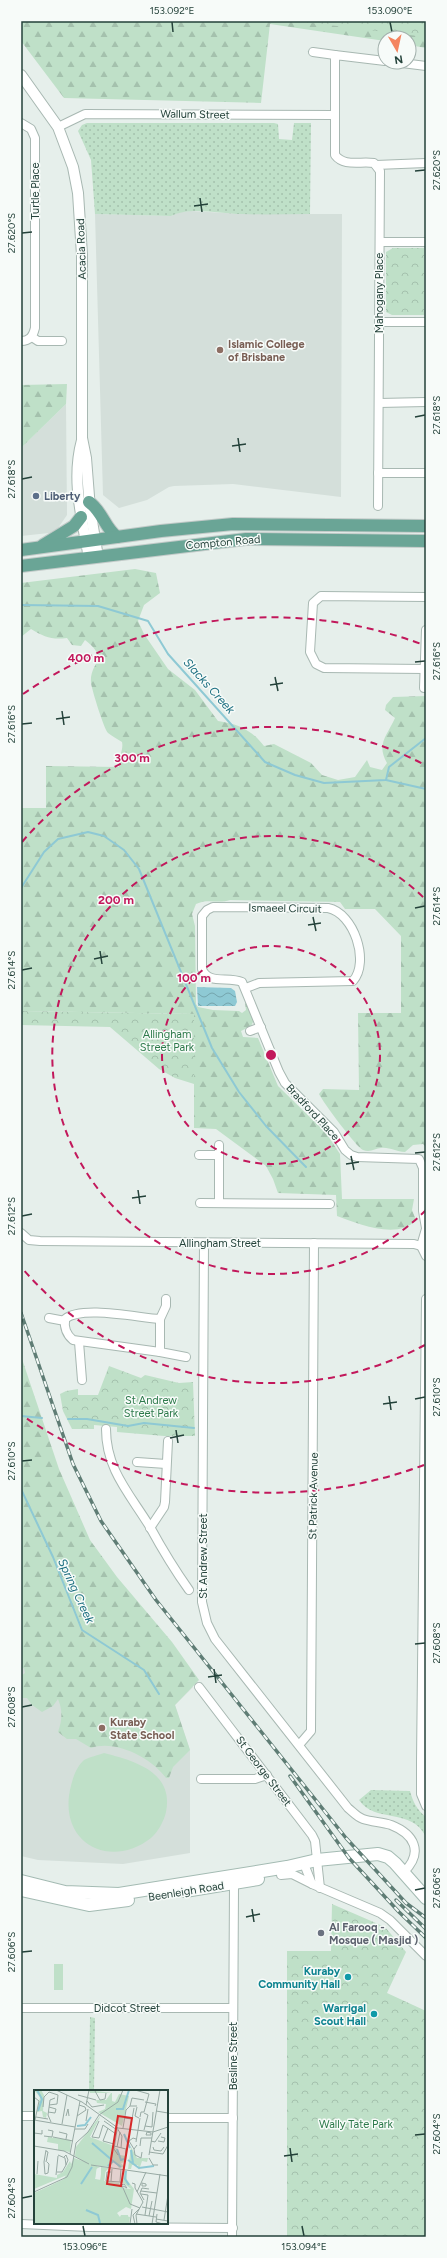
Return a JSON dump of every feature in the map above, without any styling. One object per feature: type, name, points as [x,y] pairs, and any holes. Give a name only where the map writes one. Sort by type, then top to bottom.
[{"type":"main road","points":[[89,502],[98,509],[109,530],[117,537]]},
{"type":"main road","points":[[41,547],[49,540],[74,526],[82,517]]},
{"type":"main road","name":"Compton Road","points":[[21,550],[91,540],[233,524],[426,526]]},
{"type":"main road","name":"Compton Road","points":[[21,566],[246,539],[426,541]]},
{"type":"main road","name":"Beenleigh Road","points":[[21,1881],[64,1892],[107,1895],[281,1874],[313,1865],[378,1854],[388,1857],[404,1872],[426,1898]]},
{"type":"main road","name":"Beenleigh Road","points":[[21,1890],[74,1903],[101,1905],[287,1867],[313,1865]]},
{"type":"street","points":[[313,52],[377,60]]},
{"type":"street","points":[[335,55],[336,155],[340,161],[368,162],[376,165],[426,163]]},
{"type":"street","name":"Acacia Road","points":[[21,75],[58,127],[73,167],[80,208],[82,280],[82,438],[86,458],[91,540],[94,558]]},
{"type":"street","name":"Wallum Street","points":[[58,127],[85,114],[335,115]]},
{"type":"street","name":"Turtle Place","points":[[21,123],[31,129],[35,138],[35,328],[32,337]]},
{"type":"street","name":"Mahogany Place","points":[[376,165],[380,171],[378,506]]},
{"type":"street","points":[[380,242],[426,242]]},
{"type":"street","points":[[379,322],[426,322]]},
{"type":"street","points":[[21,341],[26,342],[32,337],[38,341],[62,341]]},
{"type":"street","points":[[379,403],[426,402]]},
{"type":"street","name":"Acacia Road","points":[[82,438],[77,459],[78,497],[82,517],[91,540]]},
{"type":"street","points":[[378,473],[426,473]]},
{"type":"street","points":[[425,669],[324,668],[316,664],[310,652],[313,603],[321,596],[426,598]]},
{"type":"street","points":[[424,688],[426,630]]},
{"type":"street","name":"Ismaeel Circuit","points":[[213,907],[328,908],[339,913],[358,938],[360,944],[359,972],[354,982],[259,983],[246,988],[242,982],[235,979],[210,979],[204,975],[202,970],[202,916],[207,910],[213,907]]},
{"type":"street","name":"Bradford Place","points":[[246,988],[279,1072],[285,1083],[334,1132],[345,1150],[351,1155],[419,1159],[422,1168],[423,1211],[426,1228]]},
{"type":"street","points":[[250,1031],[261,1027]]},
{"type":"street","points":[[219,1145],[219,1203]]},
{"type":"street","points":[[199,1155],[219,1155]]},
{"type":"street","points":[[200,1203],[330,1204]]},
{"type":"street","points":[[426,1228],[421,1246],[426,1256]]},
{"type":"street","name":"Allingham Street","points":[[21,1233],[29,1240],[40,1241],[414,1244],[421,1246]]},
{"type":"street","name":"St Andrew Street","points":[[204,1243],[202,1602],[207,1622],[215,1639],[356,1815],[362,1819],[390,1825],[406,1833],[410,1837],[415,1848],[414,1856],[404,1872]]},
{"type":"street","name":"St Patrick Avenue","points":[[300,1745],[311,1732],[314,1243]]},
{"type":"street","points":[[160,1352],[160,1319],[166,1306],[166,1299]]},
{"type":"street","points":[[424,1803],[421,1761],[424,1667],[426,1299]]},
{"type":"street","points":[[160,1319],[136,1315],[80,1313],[70,1314],[65,1321],[68,1335],[73,1340],[79,1342],[160,1352],[186,1358]]},
{"type":"street","points":[[49,1318],[65,1321]]},
{"type":"street","points":[[79,1342],[82,1380]]},
{"type":"street","points":[[106,1429],[106,1444],[118,1479],[150,1528],[168,1561],[188,1590]]},
{"type":"street","points":[[150,1528],[164,1507],[167,1487],[166,1464],[168,1441]]},
{"type":"street","points":[[137,1462],[166,1464]]},
{"type":"street","name":"St George Street","points":[[199,1687],[267,1774],[312,1835],[315,1841],[313,1865]]},
{"type":"street","points":[[201,1779],[254,1779],[267,1774]]},
{"type":"street","points":[[312,1884],[313,1865]]},
{"type":"street","points":[[313,1865],[320,1888]]},
{"type":"street","points":[[281,1874],[292,1874],[320,1888],[380,1913],[390,1920],[426,1956]]},
{"type":"street","name":"Besline Street","points":[[232,1879],[232,2237]]},
{"type":"street","name":"Didcot Street","points":[[21,2008],[233,2008]]},
{"type":"street","points":[[21,2116],[34,2116]]},
{"type":"street","points":[[168,2118],[233,2118]]},
{"type":"street","points":[[21,2224],[89,2227],[233,2228]]},
{"type":"shaded area","name":"Islamic College of Brisbane","points":[[191,211],[242,214],[342,214],[341,497],[233,484],[174,486],[169,487],[147,500],[119,508],[103,495],[95,214],[171,216],[180,212]]},
{"type":"shaded area","points":[[66,404],[67,515],[58,528],[49,533],[21,536],[21,448]]},
{"type":"shaded area","name":"Kuraby State School","points":[[109,1583],[193,1687],[175,1705],[190,1750],[190,1853],[123,1864],[38,1860],[21,1856],[21,1638]]},
{"type":"green space","points":[[21,21],[426,21],[426,48],[417,46],[417,30],[377,30],[377,40],[270,24],[261,103],[64,98],[21,41]]},
{"type":"green space","points":[[296,21],[426,21],[426,37],[417,36],[417,30],[377,31]]},
{"type":"green space","points":[[87,123],[274,123],[278,124],[279,139],[292,140],[294,123],[311,123],[310,214],[233,214],[188,211],[171,216],[95,214],[91,160],[78,131],[82,125]]},
{"type":"green space","points":[[393,248],[424,248],[424,315],[392,315],[386,312],[386,252]]},
{"type":"green space","points":[[67,384],[66,404],[21,448],[21,385]]},
{"type":"green space","points":[[135,569],[156,573],[160,593],[144,605],[138,621],[144,634],[168,669],[195,690],[218,721],[232,724],[244,729],[255,736],[264,746],[274,744],[311,763],[322,775],[338,780],[355,777],[367,760],[370,767],[382,770],[387,763],[382,750],[384,740],[395,718],[385,710],[386,705],[393,697],[426,696],[426,1147],[423,1144],[413,1145],[405,1152],[384,1148],[371,1151],[363,1150],[347,1133],[319,1094],[323,1089],[359,1090],[358,1013],[401,1013],[401,936],[375,909],[345,909],[340,902],[230,900],[200,902],[196,904],[192,914],[195,926],[196,1004],[198,1007],[213,1010],[239,1011],[242,1013],[246,1010],[245,1003],[248,1004],[254,1020],[251,1026],[241,1031],[243,1037],[258,1038],[278,1086],[326,1133],[340,1154],[342,1199],[414,1199],[412,1210],[416,1220],[408,1226],[389,1230],[366,1226],[337,1216],[336,1195],[278,1193],[266,1166],[216,1129],[194,1128],[194,1014],[21,1011],[21,808],[46,808],[46,766],[119,767],[122,742],[106,730],[96,701],[91,683],[91,676],[98,657],[97,652],[93,647],[85,640],[81,646],[72,645],[67,638],[57,639],[48,637],[31,629],[21,637],[21,583]]},
{"type":"green space","name":"Allingham Street Park","points":[[21,1011],[194,1014],[194,1084],[175,1078],[159,1069],[110,1027],[21,1025]]},
{"type":"green space","points":[[21,1356],[59,1469],[90,1540],[117,1577],[172,1642],[199,1680],[175,1705],[190,1750],[173,1767],[169,1778],[166,1778],[152,1764],[142,1757],[122,1748],[101,1746],[91,1748],[76,1739],[67,1739],[58,1732],[61,1708],[58,1699],[53,1706],[42,1712],[32,1705],[27,1698],[21,1698],[21,1676],[25,1673],[24,1668],[21,1669]]},
{"type":"green space","name":"St Andrew Street Park","points":[[109,1366],[141,1378],[145,1375],[179,1383],[193,1382],[195,1436],[164,1436],[117,1432],[117,1427],[94,1425],[94,1429],[72,1429],[63,1411],[60,1394],[66,1391],[78,1389],[78,1395],[98,1395]]},
{"type":"green space","points":[[104,1753],[128,1760],[150,1770],[164,1787],[167,1798],[164,1819],[154,1836],[135,1847],[120,1851],[104,1851],[91,1846],[80,1837],[72,1824],[69,1809],[70,1790],[79,1766],[84,1760]]},
{"type":"green space","points":[[371,1790],[410,1791],[416,1806],[426,1817],[426,1837],[420,1828],[412,1822],[403,1818],[374,1812],[366,1807],[359,1800]]},
{"type":"green space","name":"Wally Tate Park","points":[[332,1904],[385,1927],[406,1952],[387,1993],[426,2011],[426,2237],[287,2237],[287,1951],[331,1951]]},
{"type":"green space","points":[[54,1964],[63,1964],[63,1990],[54,1990]]},
{"type":"green space","points":[[90,2017],[95,2018],[94,2090],[89,2090]]},
{"type":"water","points":[[197,987],[231,988],[235,991],[237,1002],[235,1006],[198,1006]]},
{"type":"waterway","name":"Slacks Creek","points":[[21,605],[98,606],[148,621],[168,654],[265,762],[295,775],[324,783],[386,780],[389,767],[426,738]]},
{"type":"waterway","name":"Slacks Creek","points":[[386,780],[426,789]]},
{"type":"waterway","points":[[21,888],[44,852],[58,839],[88,832],[104,836],[124,850],[139,869],[212,1048],[239,1092],[266,1126],[306,1167]]},
{"type":"waterway","points":[[21,1416],[42,1418]]},
{"type":"waterway","points":[[68,1419],[87,1419],[128,1426],[144,1423],[194,1428]]},
{"type":"waterway","name":"Spring Creek","points":[[21,1489],[53,1557],[82,1630],[144,1670],[159,1694]]},
{"type":"railway","points":[[21,1313],[73,1464],[101,1521],[156,1600],[346,1838],[406,1903],[426,1918]]},
{"type":"railway","points":[[290,1776],[349,1858],[399,1912],[426,1938]]},
{"type":"railway","points":[[396,1900],[426,1929]]},
{"type":"place","name":"Islamic College of Brisbane","points":[[220,350]]},
{"type":"place","name":"Liberty","points":[[36,496]]},
{"type":"place","name":"Kuraby State School","points":[[102,1728]]},
{"type":"place","name":"Al Farooq - Mosque ( Masjid )","points":[[321,1933]]},
{"type":"place","name":"Kuraby Community Hall","points":[[348,1977]]},
{"type":"place","name":"Warrigal Scout Hall","points":[[374,2014]]}]
